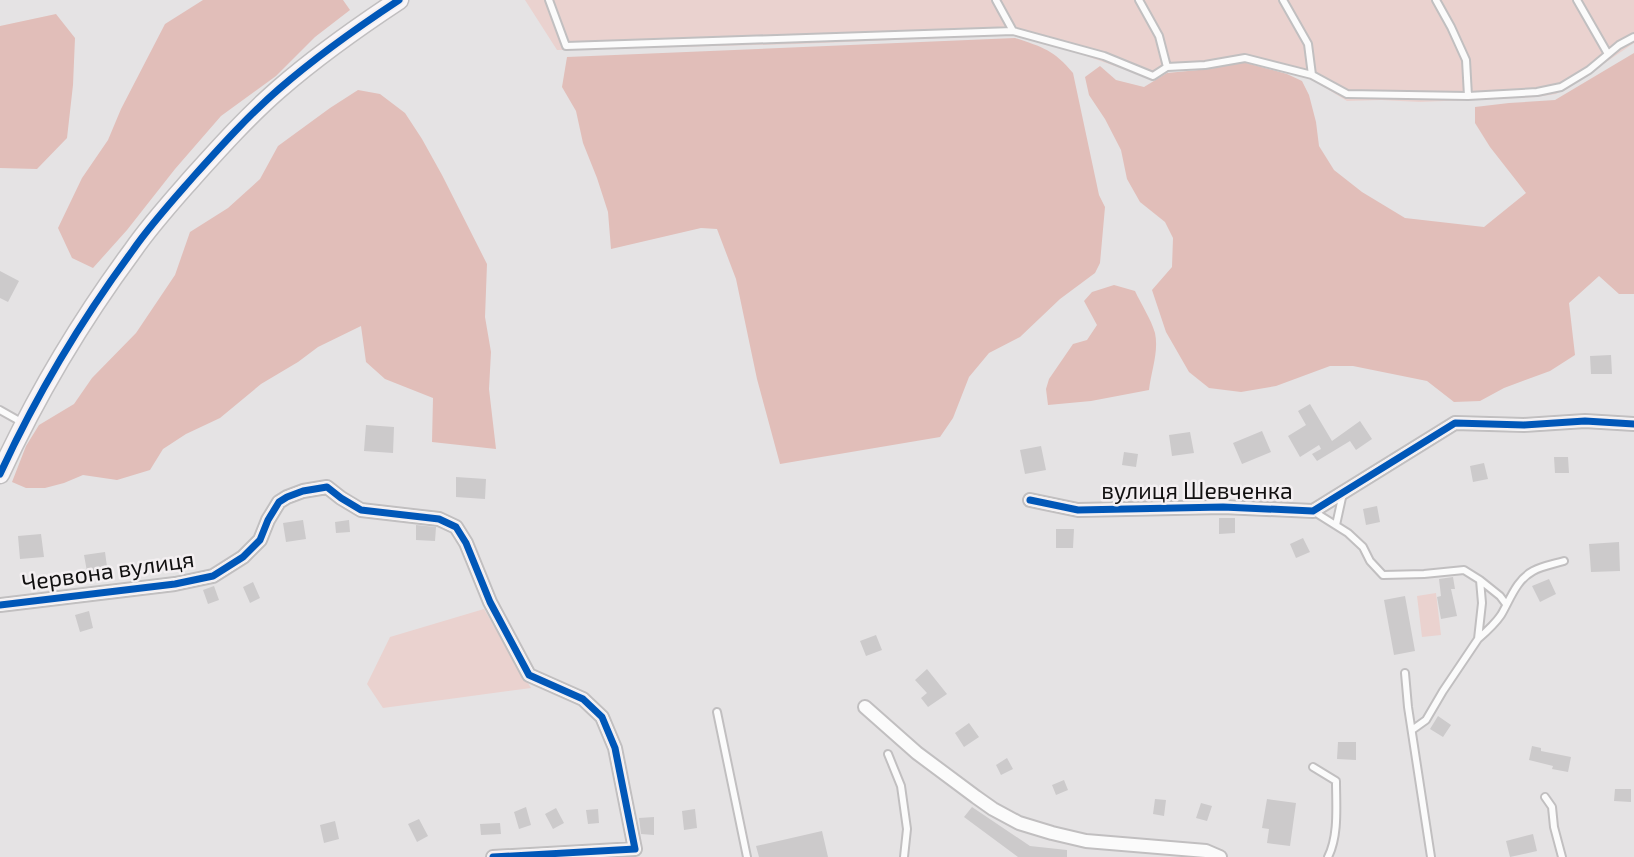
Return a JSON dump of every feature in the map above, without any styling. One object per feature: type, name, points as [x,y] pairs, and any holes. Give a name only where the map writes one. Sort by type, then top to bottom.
[{"type":"street","points":[[0,474],[23,423],[91,310],[134,249],[217,150],[279,89],[349,33],[399,0]]},
{"type":"street","name":"вулиця Шевченка","points":[[1030,499],[1078,510],[1223,507],[1313,511],[1455,423],[1524,425],[1585,421],[1634,424]]},
{"type":"street","name":"Червона вулиця","points":[[0,605],[164,586],[214,576],[243,557],[260,540],[279,502],[303,491],[327,487],[361,510],[439,519],[456,527],[466,543],[490,602],[529,674],[583,699],[602,717],[615,748],[635,849],[493,857]]},
{"type":"street","points":[[866,706],[917,753],[993,809],[1020,823],[1086,841],[1206,851],[1220,857]]},
{"type":"lane","points":[[548,0],[566,46],[1013,31],[1104,56],[1153,76],[1167,67],[1205,65],[1245,58],[1312,75],[1347,94],[1468,96],[1537,92],[1561,87],[1634,37]]},
{"type":"lane","points":[[996,0],[1013,31]]},
{"type":"lane","points":[[1139,0],[1159,36],[1167,67]]},
{"type":"lane","points":[[1283,0],[1308,44],[1312,75]]},
{"type":"lane","points":[[1436,0],[1466,61],[1468,96]]},
{"type":"lane","points":[[1577,0],[1608,54]]},
{"type":"lane","points":[[0,410],[23,423]]},
{"type":"lane","points":[[1336,525],[1343,492]]},
{"type":"lane","points":[[1313,511],[1348,533],[1363,547],[1370,561],[1383,575],[1464,570],[1493,590],[1506,604]]},
{"type":"lane","points":[[1412,730],[1426,720],[1478,639],[1501,615],[1522,580],[1533,571],[1564,561]]},
{"type":"lane","points":[[1478,639],[1482,603],[1480,580]]},
{"type":"lane","points":[[1405,673],[1432,857]]},
{"type":"lane","points":[[717,712],[747,857]]},
{"type":"lane","points":[[888,754],[901,786],[907,829],[904,857]]},
{"type":"lane","points":[[1313,767],[1336,781],[1334,832],[1328,857]]},
{"type":"lane","points":[[1545,797],[1552,807],[1562,857]]},
{"type":"shaded area","points":[[203,0],[343,0],[350,10],[315,37],[276,76],[221,116],[93,268],[72,258],[58,228],[82,178],[108,140],[165,24]]},
{"type":"shaded area","points":[[525,0],[1634,0],[1634,43],[1556,94],[1420,102],[1347,101],[1306,76],[1245,59],[1172,69],[1151,79],[1081,54],[1012,35],[557,50]]},
{"type":"shaded area","points":[[56,14],[75,38],[67,138],[37,169],[0,168],[0,26]]},
{"type":"shaded area","points":[[1015,38],[1047,50],[1073,73],[1099,195],[1105,207],[1100,263],[1095,273],[1060,299],[1020,337],[989,353],[969,377],[953,418],[940,437],[780,464],[757,379],[736,279],[717,229],[701,228],[611,249],[608,212],[583,143],[576,111],[562,87],[567,57]]},
{"type":"shaded area","points":[[1634,53],[1634,294],[1619,294],[1599,276],[1569,303],[1575,355],[1550,371],[1504,388],[1480,401],[1454,402],[1427,381],[1353,366],[1330,366],[1276,386],[1241,392],[1209,388],[1189,372],[1166,332],[1152,290],[1172,267],[1173,238],[1165,222],[1140,202],[1127,179],[1121,150],[1089,95],[1085,77],[1100,66],[1116,80],[1144,87],[1167,73],[1243,62],[1287,74],[1302,81],[1309,95],[1319,146],[1334,170],[1362,192],[1405,218],[1484,227],[1526,193],[1475,123],[1475,107],[1555,100]]},
{"type":"shaded area","points":[[358,90],[380,94],[405,113],[442,175],[487,264],[485,317],[491,352],[489,389],[496,449],[432,442],[433,398],[385,379],[366,362],[361,326],[318,347],[261,384],[220,418],[186,434],[163,449],[150,470],[117,480],[83,475],[45,488],[26,488],[12,482],[26,446],[39,425],[74,404],[92,378],[136,333],[175,275],[190,232],[228,208],[260,179],[278,146]]},
{"type":"shaded area","points":[[1114,285],[1135,291],[1155,333],[1156,347],[1149,390],[1091,401],[1048,405],[1046,389],[1049,379],[1073,344],[1087,340],[1097,325],[1084,301],[1092,292]]},
{"type":"shaded area","points":[[1436,593],[1441,635],[1422,637],[1417,596]]},
{"type":"shaded area","points":[[484,609],[531,688],[383,708],[367,684],[390,637]]},
{"type":"building","points":[[0,271],[19,281],[8,302],[0,298]]},
{"type":"building","points":[[1611,355],[1612,374],[1591,374],[1590,356]]},
{"type":"building","points":[[1310,404],[1332,441],[1360,421],[1372,439],[1356,450],[1350,441],[1317,461],[1312,454],[1321,449],[1319,445],[1300,457],[1288,436],[1306,425],[1298,411]]},
{"type":"building","points":[[366,425],[394,427],[393,453],[364,451]]},
{"type":"building","points":[[1262,431],[1271,452],[1242,464],[1233,443]]},
{"type":"building","points":[[1190,432],[1194,453],[1172,456],[1169,435]]},
{"type":"building","points":[[1041,446],[1046,470],[1025,474],[1020,450]]},
{"type":"building","points":[[1124,452],[1138,454],[1136,467],[1122,465]]},
{"type":"building","points":[[1554,457],[1568,457],[1569,473],[1555,473]]},
{"type":"building","points":[[1484,463],[1488,479],[1473,482],[1470,466]]},
{"type":"building","points":[[456,477],[486,479],[485,499],[456,497]]},
{"type":"building","points":[[1377,506],[1380,522],[1366,525],[1363,509]]},
{"type":"building","points":[[1219,518],[1235,518],[1235,533],[1219,534]]},
{"type":"building","points":[[303,520],[306,539],[286,542],[283,523]]},
{"type":"building","points":[[349,520],[350,532],[336,533],[335,522]]},
{"type":"building","points":[[416,525],[436,527],[435,541],[416,540]]},
{"type":"building","points":[[1056,529],[1074,529],[1073,548],[1056,548]]},
{"type":"building","points":[[41,534],[44,557],[20,559],[18,536]]},
{"type":"building","points":[[1303,538],[1310,552],[1296,558],[1290,544]]},
{"type":"building","points":[[1619,542],[1620,571],[1591,572],[1589,544]]},
{"type":"building","points":[[105,552],[108,574],[88,577],[84,555]]},
{"type":"building","points":[[1453,577],[1455,589],[1451,589],[1457,616],[1441,619],[1437,597],[1441,596],[1439,579]]},
{"type":"building","points":[[1549,579],[1556,594],[1540,602],[1532,586]]},
{"type":"building","points":[[253,582],[260,598],[250,603],[243,587]]},
{"type":"building","points":[[214,586],[219,600],[208,604],[203,590]]},
{"type":"building","points":[[1405,596],[1415,651],[1394,655],[1384,600]]},
{"type":"building","points":[[89,611],[93,628],[80,632],[75,615]]},
{"type":"building","points":[[876,635],[882,650],[866,656],[860,641]]},
{"type":"building","points":[[927,669],[947,694],[928,707],[921,698],[927,693],[915,680]]},
{"type":"building","points":[[1438,716],[1451,725],[1443,737],[1430,729]]},
{"type":"building","points":[[969,723],[979,737],[964,747],[955,733]]},
{"type":"building","points":[[1338,742],[1356,742],[1356,760],[1337,759]]},
{"type":"building","points":[[1532,746],[1541,748],[1541,751],[1571,757],[1568,772],[1529,760]]},
{"type":"building","points":[[1007,758],[1013,769],[1001,775],[996,765]]},
{"type":"building","points":[[1064,780],[1068,790],[1056,795],[1052,785]]},
{"type":"building","points":[[1615,789],[1631,789],[1631,802],[1614,801]]},
{"type":"building","points":[[1155,799],[1166,800],[1164,816],[1153,814]]},
{"type":"building","points":[[1267,799],[1296,803],[1290,846],[1267,843],[1269,829],[1262,828]]},
{"type":"building","points":[[1201,803],[1212,806],[1207,821],[1196,818]]},
{"type":"building","points":[[526,807],[531,825],[519,829],[514,812]]},
{"type":"building","points":[[972,807],[1030,846],[1067,850],[1067,857],[1018,857],[964,817]]},
{"type":"building","points":[[556,808],[564,823],[553,829],[545,814]]},
{"type":"building","points":[[598,809],[599,823],[588,824],[586,810]]},
{"type":"building","points":[[695,809],[697,828],[684,830],[682,811]]},
{"type":"building","points":[[654,817],[654,835],[641,834],[639,818]]},
{"type":"building","points":[[419,819],[428,836],[417,842],[408,824]]},
{"type":"building","points":[[335,821],[339,839],[324,843],[320,825]]},
{"type":"building","points":[[500,823],[501,834],[481,835],[480,824]]},
{"type":"building","points":[[822,831],[828,857],[759,857],[756,846]]},
{"type":"building","points":[[1533,834],[1537,851],[1510,857],[1506,841]]},
{"type":"cycle path","points":[[0,474],[44,387],[78,331],[114,276],[162,212],[268,99],[323,53],[399,0]]},
{"type":"cycle path","points":[[1030,500],[1078,510],[1223,507],[1313,511],[1455,423],[1524,425],[1585,421],[1634,424]]},
{"type":"cycle path","points":[[0,605],[175,584],[213,576],[243,557],[260,540],[279,502],[303,491],[327,487],[361,510],[439,519],[456,527],[466,543],[490,602],[529,675],[583,699],[602,717],[615,748],[635,849],[493,857]]}]
